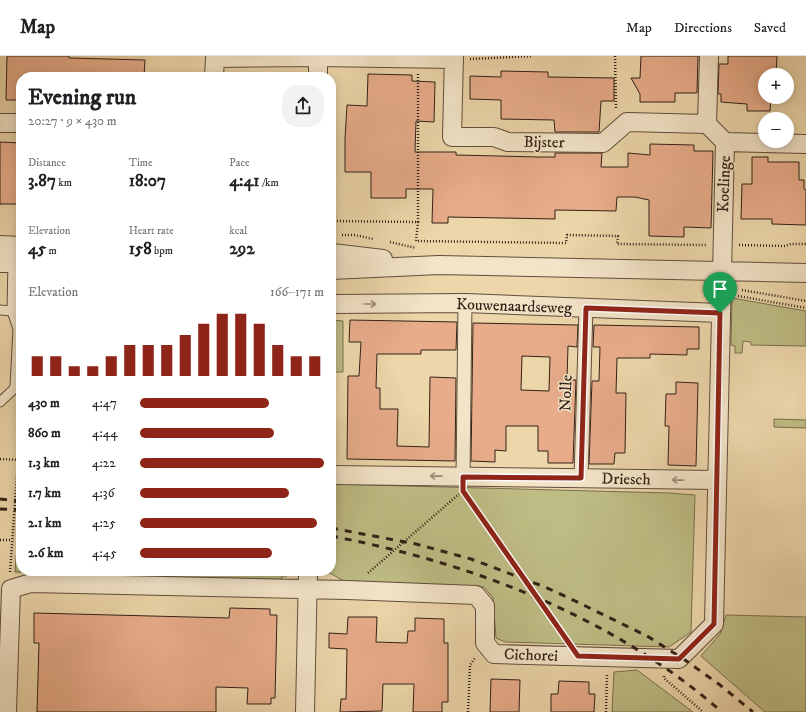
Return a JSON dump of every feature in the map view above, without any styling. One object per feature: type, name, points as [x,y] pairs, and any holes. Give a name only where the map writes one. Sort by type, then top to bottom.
[{"type":"street","points":[[214,72],[215,57],[318,56],[454,58]]},
{"type":"street","points":[[318,56],[318,72]]},
{"type":"street","points":[[708,124],[709,56]]},
{"type":"street","name":"Bijster","points":[[454,58],[452,137],[494,137],[508,142],[603,143],[627,122],[708,124]]},
{"type":"street","points":[[0,123],[16,123]]},
{"type":"street","name":"Koelinge","points":[[708,124],[725,142],[721,271],[729,292],[720,313],[714,624]]},
{"type":"street","points":[[725,142],[806,144]]},
{"type":"street","points":[[336,261],[440,265],[806,273]]},
{"type":"street","points":[[463,477],[465,303]]},
{"type":"street","name":"Kouwenaardseweg","points":[[336,304],[465,303],[720,313]]},
{"type":"street","name":"Nolle","points":[[581,478],[586,308]]},
{"type":"street","name":"Driesch","points":[[336,475],[717,480]]},
{"type":"street","points":[[305,712],[308,576]]},
{"type":"street","name":"Cichorei","points":[[11,589],[31,583],[348,590],[476,595],[485,606],[485,643],[494,654],[679,659],[714,624]]},
{"type":"street","points":[[7,712],[11,589]]},
{"type":"lane","points":[[11,254],[12,311],[16,323]]},
{"type":"lane","points":[[0,310],[12,311]]},
{"type":"lane","points":[[0,402],[13,390],[15,386],[16,367]]},
{"type":"path","points":[[454,58],[533,56]]},
{"type":"path","points":[[615,56],[616,132]]},
{"type":"path","points":[[418,58],[418,222],[416,241],[566,244],[567,235],[618,236],[617,244],[785,246],[791,244],[806,244]]},
{"type":"path","points":[[336,221],[418,222]]},
{"type":"path","points":[[729,292],[806,301]]},
{"type":"path","points":[[729,292],[806,308]]},
{"type":"path","points":[[0,459],[16,460]]},
{"type":"path","points":[[348,590],[463,491],[578,656]]},
{"type":"path","points":[[11,589],[10,572],[16,500]]},
{"type":"path","points":[[0,540],[12,540]]},
{"type":"path","points":[[468,712],[470,665],[485,643]]},
{"type":"path","points":[[606,712],[608,657]]},
{"type":"path","points":[[663,658],[664,678],[703,712]]},
{"type":"shaded area","points":[[732,298],[806,311],[806,346],[751,345],[751,342],[743,341],[742,353],[735,353],[735,346],[731,345]]},
{"type":"shaded area","points":[[336,320],[343,321],[343,372],[336,372]]},
{"type":"shaded area","points":[[774,419],[806,420],[806,428],[774,427]]},
{"type":"shaded area","points":[[336,484],[669,493],[695,495],[691,632],[669,647],[505,642],[496,638],[493,598],[484,587],[344,581],[335,576]]},
{"type":"shaded area","points":[[82,576],[282,576],[282,583]]},
{"type":"shaded area","points":[[726,615],[806,617],[806,712],[765,712],[701,656],[720,634]]},
{"type":"shaded area","points":[[637,670],[693,712],[612,712],[614,672]]},
{"type":"building","points":[[7,56],[69,56],[69,58],[145,60],[144,72],[16,72],[16,100],[6,100]]},
{"type":"building","points":[[641,56],[698,56],[697,93],[675,93],[675,102],[640,102],[640,94],[631,78],[640,78]]},
{"type":"building","points":[[728,56],[777,56],[776,68],[758,68],[758,104],[770,104],[770,111],[747,111],[747,104],[721,102],[721,94],[718,94],[719,64],[728,64]]},
{"type":"building","points":[[501,71],[548,72],[548,77],[614,78],[614,101],[601,101],[599,132],[555,132],[554,120],[501,119],[501,100],[470,99],[470,76],[501,77]]},
{"type":"building","points":[[368,74],[412,75],[412,81],[435,82],[434,122],[416,121],[415,152],[456,152],[456,155],[539,157],[555,157],[555,153],[602,153],[601,167],[628,167],[628,153],[650,155],[650,144],[694,145],[694,151],[713,151],[711,228],[684,227],[684,237],[649,236],[649,200],[635,197],[617,197],[616,211],[555,210],[555,219],[448,217],[448,223],[432,223],[433,189],[406,189],[406,198],[371,198],[371,172],[345,172],[347,105],[367,106]]},
{"type":"building","points":[[0,142],[16,143],[16,204],[0,204]]},
{"type":"building","points":[[752,157],[768,157],[768,162],[799,162],[799,180],[804,180],[804,189],[806,190],[806,225],[772,224],[772,219],[741,219],[742,184],[752,184]]},
{"type":"building","points":[[350,320],[457,322],[456,350],[421,350],[421,354],[377,354],[376,388],[380,388],[380,409],[398,409],[397,446],[429,447],[430,377],[456,378],[455,461],[347,459],[348,376],[359,376],[361,342],[349,342]]},
{"type":"building","points":[[473,323],[578,325],[577,347],[568,346],[567,380],[576,380],[573,463],[548,463],[548,451],[538,451],[538,426],[506,426],[506,451],[495,450],[495,462],[471,461]],"holes":[[[522,356],[550,357],[549,391],[521,390]]]},
{"type":"building","points":[[594,325],[699,327],[699,349],[687,349],[687,355],[650,354],[650,358],[617,358],[616,393],[626,393],[625,453],[615,453],[614,464],[589,464],[592,381],[599,381],[600,347],[593,347]]},
{"type":"building","points":[[676,382],[698,383],[696,466],[668,465],[669,426],[665,426],[666,394],[676,394]]},
{"type":"building","points":[[230,608],[270,609],[270,615],[277,615],[275,698],[271,698],[271,704],[247,704],[248,688],[216,687],[216,712],[37,712],[39,643],[34,643],[34,613],[229,618]]},
{"type":"building","points":[[348,617],[377,617],[376,642],[407,643],[408,631],[415,631],[415,618],[444,619],[444,643],[448,643],[448,702],[442,702],[442,712],[413,712],[414,684],[383,684],[382,711],[340,712],[341,699],[346,699],[347,649],[329,648],[329,633],[347,634]]},
{"type":"building","points":[[491,679],[520,680],[519,712],[490,712]]},
{"type":"building","points":[[559,681],[589,682],[589,694],[595,694],[594,712],[551,712],[551,694],[558,694]]},
{"type":"railway","points":[[0,499],[16,501]]},
{"type":"railway","points":[[0,509],[16,510]]},
{"type":"railway","points":[[336,529],[416,544],[471,559],[545,587],[647,636],[685,660],[720,685],[753,712]]},
{"type":"railway","points":[[336,537],[384,547],[436,561],[488,578],[538,598],[587,621],[634,648],[679,678],[722,712]]},
{"type":"route","points":[[586,308],[720,313],[714,624],[679,659],[578,656],[463,491],[463,477],[581,478],[586,308]]}]
